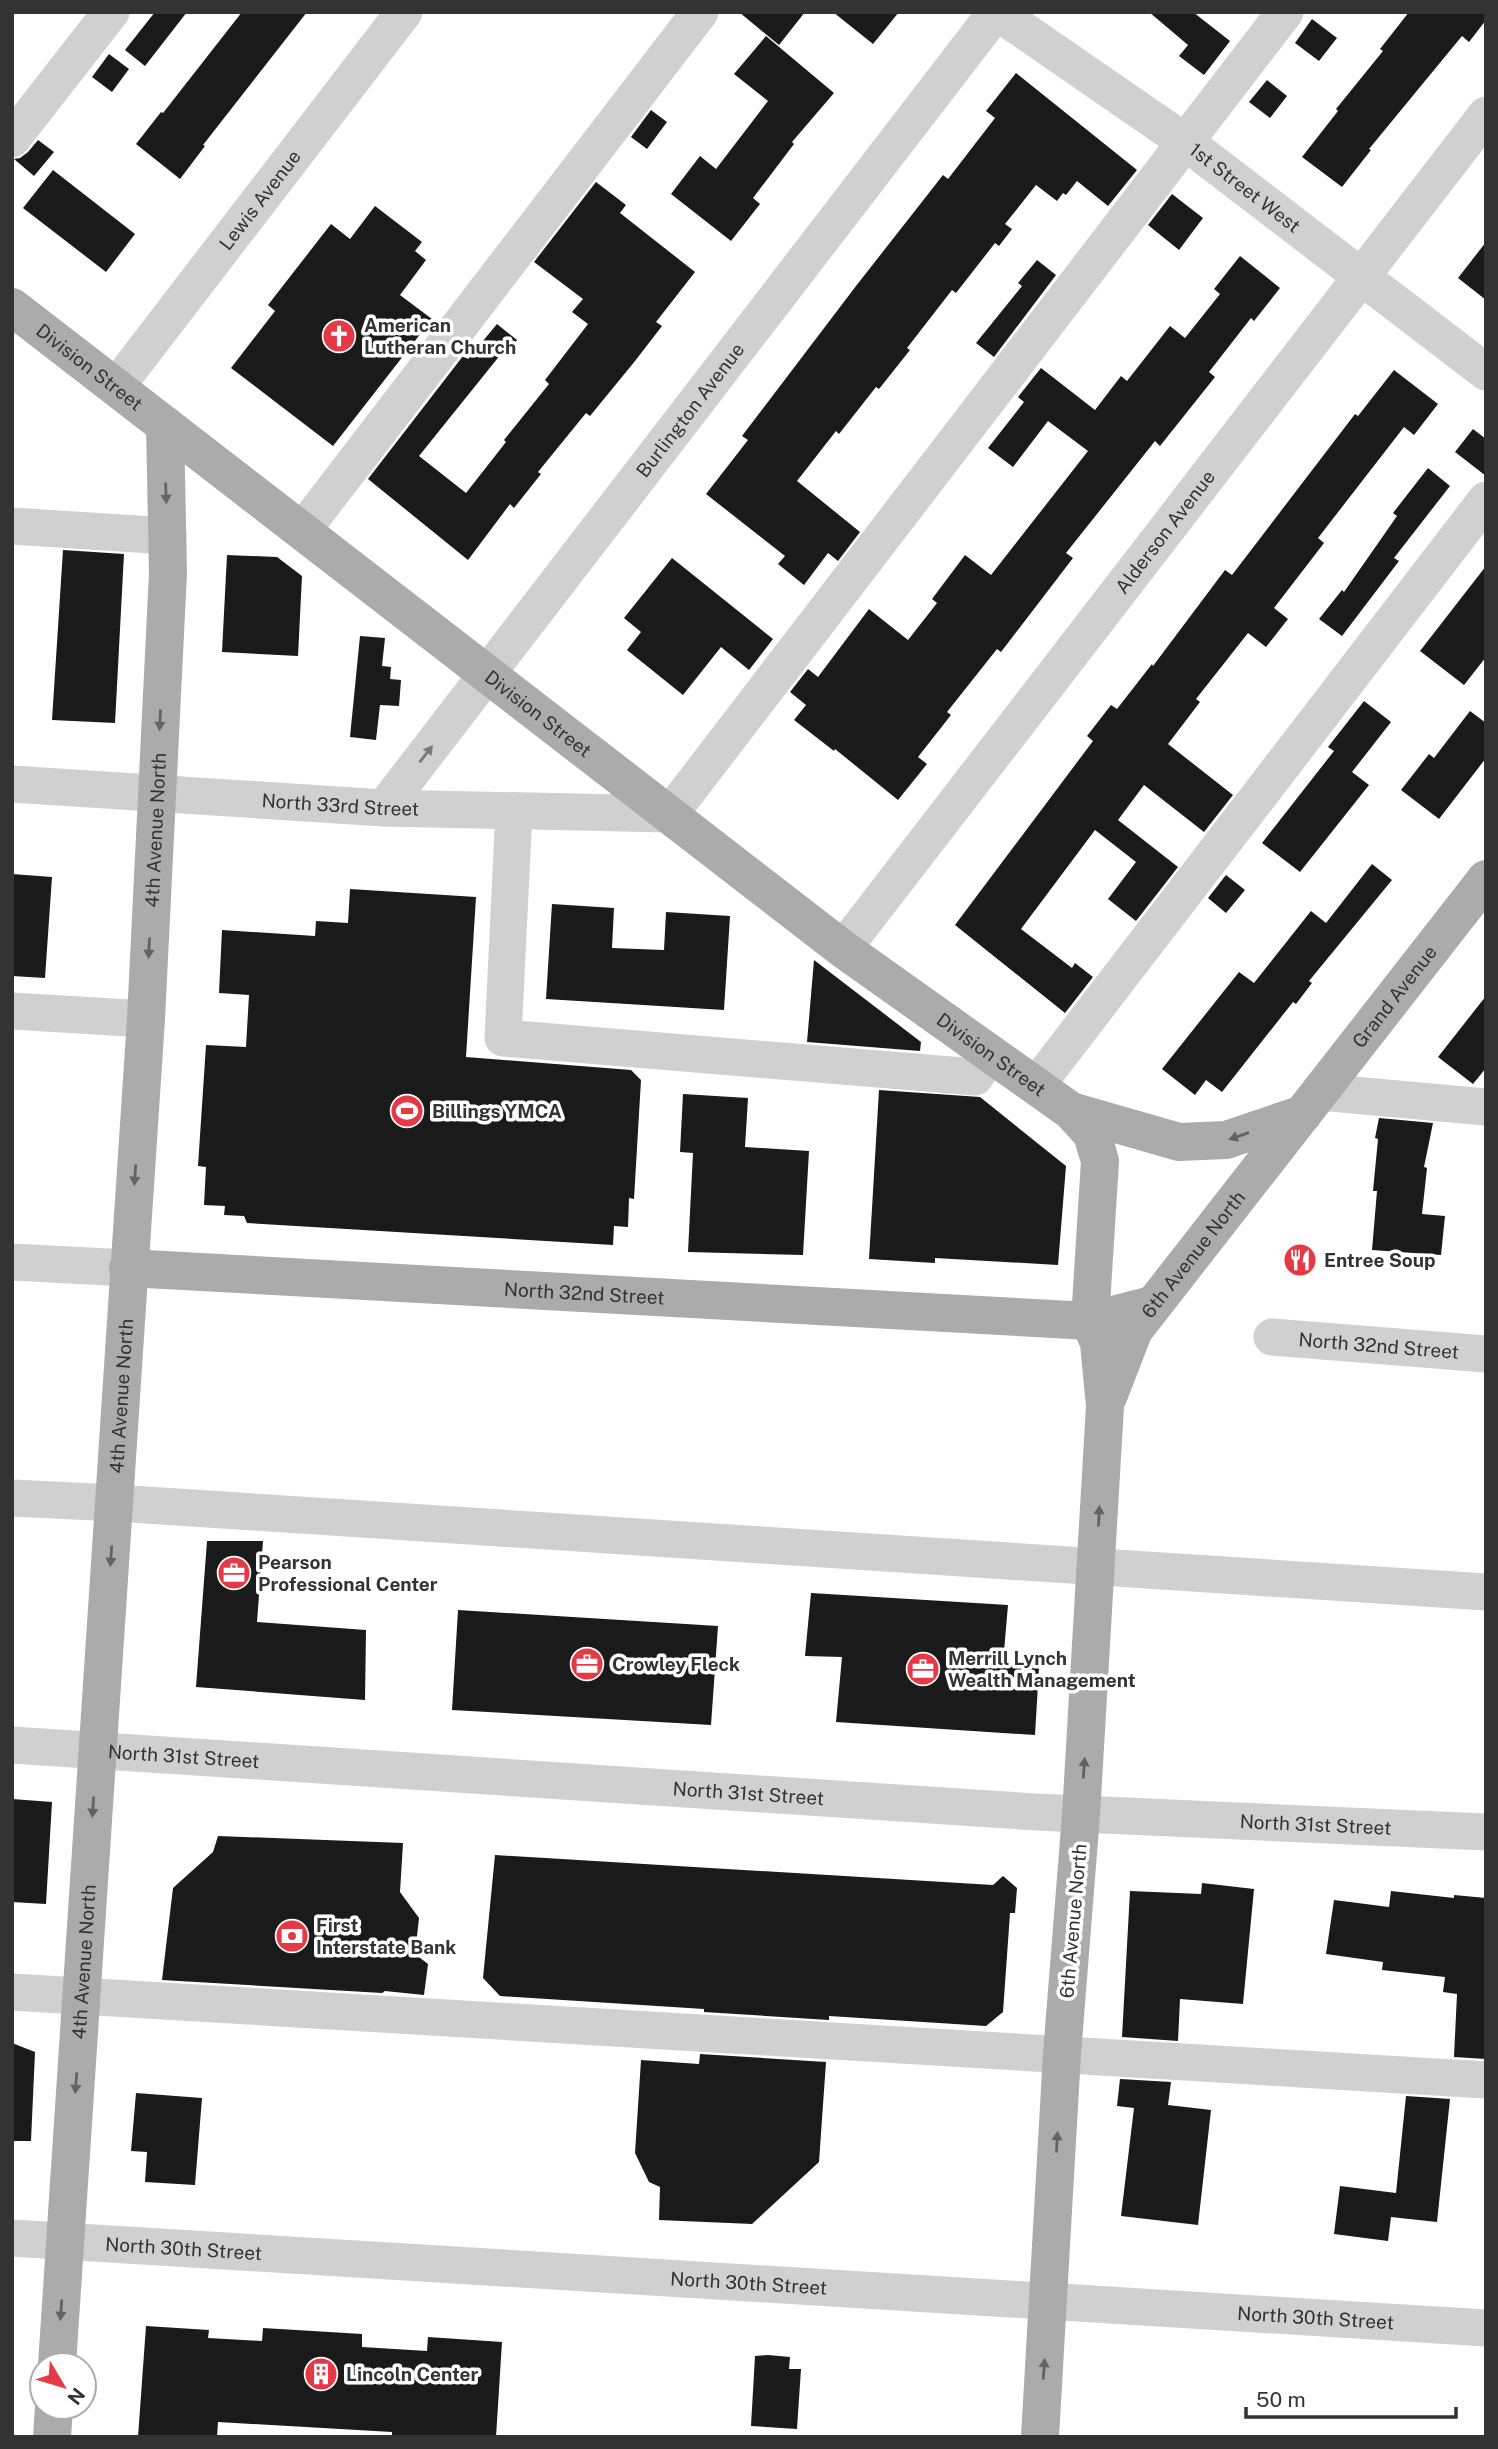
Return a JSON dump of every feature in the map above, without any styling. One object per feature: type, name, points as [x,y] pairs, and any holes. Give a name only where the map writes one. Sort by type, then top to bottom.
[{"type":"main road","name":"Division Street","points":[[12,307],[843,949],[1071,1111]]},
{"type":"main road","name":"4th Avenue North","points":[[58,2351],[145,1019],[168,573],[165,425]]},
{"type":"main road","name":"Grand Avenue","points":[[1312,1103],[1486,879]]},
{"type":"main road","points":[[1071,1111],[1179,1142],[1226,1140],[1312,1103]]},
{"type":"main road","name":"6th Avenue North","points":[[1105,1406],[1134,1330],[1312,1103]]},
{"type":"main road","name":"6th Avenue North","points":[[1040,2437],[1062,2054],[1081,1815],[1105,1406],[1099,1343],[1090,1321],[1100,1161],[1092,1134],[1071,1111]]},
{"type":"main road","name":"North 32nd Street","points":[[128,1268],[1090,1321],[1152,1305]]},
{"type":"street","points":[[12,139],[111,12]]},
{"type":"street","name":"Lewis Avenue","points":[[116,387],[404,12]]},
{"type":"street","points":[[302,531],[700,12]]},
{"type":"street","name":"1st Street West","points":[[997,12],[1184,141],[1486,372]]},
{"type":"street","name":"Burlington Avenue","points":[[384,808],[997,12]]},
{"type":"street","points":[[670,814],[1285,12]]},
{"type":"street","name":"Alderson Avenue","points":[[843,949],[1486,115]]},
{"type":"street","points":[[1036,1086],[1486,500]]},
{"type":"street","points":[[12,526],[168,536]]},
{"type":"street","name":"North 33rd Street","points":[[12,784],[384,808],[670,814]]},
{"type":"street","points":[[514,811],[503,1038],[975,1077],[991,1054]]},
{"type":"street","points":[[12,1011],[145,1019]]},
{"type":"street","points":[[1312,1103],[1486,1107]]},
{"type":"street","name":"North 32nd Street","points":[[12,1262],[128,1268]]},
{"type":"street","name":"North 32nd Street","points":[[1272,1337],[1486,1354]]},
{"type":"street","points":[[12,1498],[1486,1592]]},
{"type":"street","name":"North 31st Street","points":[[12,1745],[1081,1815],[1486,1832]]},
{"type":"street","points":[[12,1992],[1486,2080]]},
{"type":"street","name":"North 30th Street","points":[[12,2238],[1486,2328]]},
{"type":"building","points":[[155,12],[187,12],[145,66],[125,50]]},
{"type":"building","points":[[242,12],[307,12],[203,145],[205,146],[180,179],[136,144]]},
{"type":"building","points":[[739,12],[805,12],[779,45]]},
{"type":"building","points":[[833,12],[899,12],[873,44]]},
{"type":"building","points":[[1149,12],[1193,12],[1230,41],[1204,75],[1179,56],[1188,45]]},
{"type":"building","points":[[1409,12],[1486,12],[1486,20],[1469,42],[1462,36],[1369,149],[1371,150],[1342,187],[1302,157],[1338,111],[1336,109],[1383,51],[1380,49]]},
{"type":"building","points":[[1312,19],[1337,38],[1319,61],[1295,43]]},
{"type":"building","points":[[766,36],[834,93],[792,142],[794,144],[753,198],[760,204],[731,241],[671,194],[700,156],[716,169],[768,101],[734,74]]},
{"type":"building","points":[[109,54],[129,69],[112,92],[92,77]]},
{"type":"building","points":[[1016,73],[1137,170],[1108,206],[1077,181],[1066,195],[1063,193],[1057,201],[1036,185],[1005,224],[1012,229],[999,246],[995,243],[956,293],[952,290],[879,389],[876,387],[839,434],[836,431],[797,481],[860,532],[838,561],[828,553],[804,585],[778,564],[785,556],[706,494],[748,440],[742,436],[856,286],[943,175],[948,179],[995,118],[986,111]]},
{"type":"building","points":[[1267,80],[1287,96],[1270,118],[1249,102]]},
{"type":"building","points":[[651,110],[667,122],[647,149],[631,137]]},
{"type":"building","points":[[38,140],[54,152],[34,176],[14,159],[28,152]]},
{"type":"building","points":[[53,170],[135,234],[106,272],[23,208]]},
{"type":"building","points":[[596,182],[626,205],[620,213],[695,272],[656,322],[662,326],[635,361],[590,416],[586,413],[538,472],[541,474],[514,508],[510,504],[468,560],[368,479],[463,356],[468,359],[497,324],[517,340],[504,357],[501,354],[419,456],[466,493],[506,442],[504,440],[549,384],[545,380],[588,324],[572,312],[583,299],[534,262]]},
{"type":"building","points":[[1172,194],[1203,218],[1179,250],[1148,225]]},
{"type":"building","points":[[375,206],[422,242],[415,251],[426,260],[400,295],[432,319],[333,446],[231,368],[275,311],[268,305],[331,224],[350,239]]},
{"type":"building","points":[[1486,242],[1486,300],[1458,278]]},
{"type":"building","points":[[1240,256],[1280,288],[1254,321],[1251,318],[1209,372],[1215,377],[1160,446],[1155,441],[1066,553],[1073,558],[1001,652],[997,649],[947,712],[951,715],[918,757],[927,764],[898,800],[794,720],[806,705],[790,692],[808,669],[818,677],[869,609],[908,640],[937,603],[932,599],[965,555],[991,575],[1088,451],[1048,421],[1013,467],[988,448],[1024,402],[1018,397],[1041,368],[1095,410],[1121,376],[1127,381],[1170,326],[1185,338],[1220,294],[1214,289]]},
{"type":"building","points":[[1037,260],[1056,275],[994,357],[976,343],[1022,286],[1018,283]]},
{"type":"building","points":[[1394,370],[1438,404],[1414,435],[1404,427],[1318,538],[1324,543],[1274,608],[1288,619],[1266,647],[1248,633],[1196,699],[1200,702],[1168,744],[1233,795],[1204,832],[1144,785],[1118,820],[1178,867],[1136,921],[1108,899],[1136,862],[1095,830],[1021,929],[1072,968],[1075,963],[1093,977],[1065,1013],[955,925],[1093,741],[1087,736],[1111,705],[1117,709],[1225,570],[1232,575],[1355,414],[1358,416]]},
{"type":"building","points":[[1473,429],[1486,439],[1486,476],[1455,452]]},
{"type":"building","points":[[1428,468],[1450,486],[1394,558],[1399,561],[1342,636],[1319,619],[1342,590],[1344,592],[1397,516],[1393,513]]},
{"type":"building","points":[[63,550],[124,554],[115,723],[52,720]]},
{"type":"building","points":[[227,555],[277,557],[302,576],[298,656],[222,652]]},
{"type":"building","points":[[672,558],[773,639],[749,670],[721,647],[683,695],[627,650],[641,632],[624,618]]},
{"type":"building","points":[[1486,566],[1486,657],[1464,685],[1420,651]]},
{"type":"building","points":[[360,636],[385,638],[382,666],[391,667],[390,679],[401,680],[399,706],[380,705],[376,740],[350,737]]},
{"type":"building","points":[[1364,701],[1391,722],[1352,772],[1369,785],[1300,872],[1262,843],[1334,751],[1328,747]]},
{"type":"building","points":[[1470,711],[1486,723],[1486,758],[1439,819],[1401,790],[1429,754],[1434,758]]},
{"type":"building","points":[[1372,864],[1392,880],[1309,981],[1312,983],[1296,1004],[1293,1002],[1222,1092],[1206,1080],[1195,1095],[1162,1069],[1239,972],[1254,983],[1311,911],[1326,923]]},
{"type":"building","points":[[12,874],[52,877],[45,978],[12,976]]},
{"type":"building","points":[[1226,875],[1245,890],[1226,913],[1208,898]]},
{"type":"building","points":[[350,889],[476,897],[466,1057],[631,1070],[641,1080],[634,1199],[629,1198],[628,1227],[614,1226],[613,1245],[247,1223],[244,1216],[224,1215],[225,1206],[204,1205],[206,1167],[198,1166],[206,1045],[246,1047],[249,995],[219,993],[222,930],[315,936],[316,921],[348,923]]},
{"type":"building","points":[[552,904],[614,908],[612,948],[664,950],[666,912],[730,916],[724,1010],[546,999]]},
{"type":"building","points":[[814,960],[921,1042],[920,1051],[807,1042]]},
{"type":"building","points":[[1486,996],[1486,1068],[1473,1084],[1438,1057]]},
{"type":"building","points":[[879,1090],[980,1097],[1066,1166],[1058,1265],[935,1258],[935,1263],[869,1259]]},
{"type":"building","points":[[683,1094],[748,1098],[745,1147],[809,1151],[803,1255],[688,1252],[693,1153],[680,1152]]},
{"type":"building","points":[[1379,1118],[1433,1123],[1424,1167],[1427,1168],[1422,1214],[1445,1216],[1441,1255],[1372,1250],[1377,1191],[1373,1191],[1378,1139],[1375,1138]]},
{"type":"building","points":[[207,1541],[263,1541],[257,1622],[366,1630],[365,1700],[196,1687]]},
{"type":"building","points":[[811,1593],[1008,1605],[1003,1663],[1039,1668],[1035,1735],[836,1722],[842,1657],[805,1656]]},
{"type":"building","points":[[458,1610],[718,1626],[711,1725],[452,1710]]},
{"type":"building","points":[[12,1799],[52,1802],[46,1904],[12,1902]]},
{"type":"building","name":"First Interstate Bank","points":[[218,1836],[403,1843],[400,1892],[419,1918],[415,1954],[428,1964],[424,1995],[162,1980],[173,1888],[213,1852]]},
{"type":"building","points":[[495,1855],[993,1885],[1003,1876],[1017,1888],[1015,1913],[1010,1913],[1003,2012],[986,2026],[829,2016],[829,2020],[500,1996],[483,1978]]},
{"type":"building","points":[[1202,1883],[1254,1889],[1243,2004],[1180,1999],[1178,2041],[1122,2037],[1130,1891],[1201,1894]]},
{"type":"building","points":[[1391,1891],[1454,1898],[1454,1895],[1486,1898],[1486,2059],[1454,2057],[1457,1994],[1443,1992],[1445,1977],[1382,1970],[1383,1962],[1326,1954],[1334,1900],[1389,1907]]},
{"type":"building","points":[[12,2043],[35,2052],[31,2141],[12,2141]]},
{"type":"building","points":[[700,2054],[826,2062],[819,2162],[752,2224],[659,2220],[660,2187],[649,2182],[635,2153],[641,2060],[699,2064]]},
{"type":"building","points":[[1120,2079],[1171,2082],[1168,2105],[1211,2110],[1198,2225],[1121,2216],[1134,2108],[1117,2106]]},
{"type":"building","points":[[136,2093],[202,2098],[195,2185],[145,2182],[147,2152],[131,2151]]},
{"type":"building","points":[[1406,2096],[1450,2099],[1437,2222],[1391,2217],[1388,2241],[1334,2234],[1340,2186],[1396,2193]]},
{"type":"building","name":"Lincoln Center","points":[[146,2326],[209,2330],[208,2338],[262,2341],[263,2328],[362,2334],[362,2347],[427,2351],[428,2337],[502,2342],[496,2437],[392,2437],[392,2432],[218,2422],[217,2437],[138,2437]]},
{"type":"building","points":[[755,2356],[790,2357],[789,2369],[801,2369],[797,2429],[751,2426]]},
{"type":"place","name":"American Lutheran Church","points":[[339,336]]},
{"type":"place","name":"Billings YMCA","points":[[407,1111]]},
{"type":"place","name":"Entree Soup","points":[[1300,1260]]},
{"type":"place","name":"Pearson Professional Center","points":[[234,1573]]},
{"type":"place","name":"Crowley Fleck","points":[[587,1664]]},
{"type":"place","name":"Merrill Lynch Wealth Management","points":[[923,1669]]},
{"type":"place","name":"First Interstate Bank","points":[[292,1936]]},
{"type":"place","name":"Lincoln Center","points":[[321,2374]]}]
